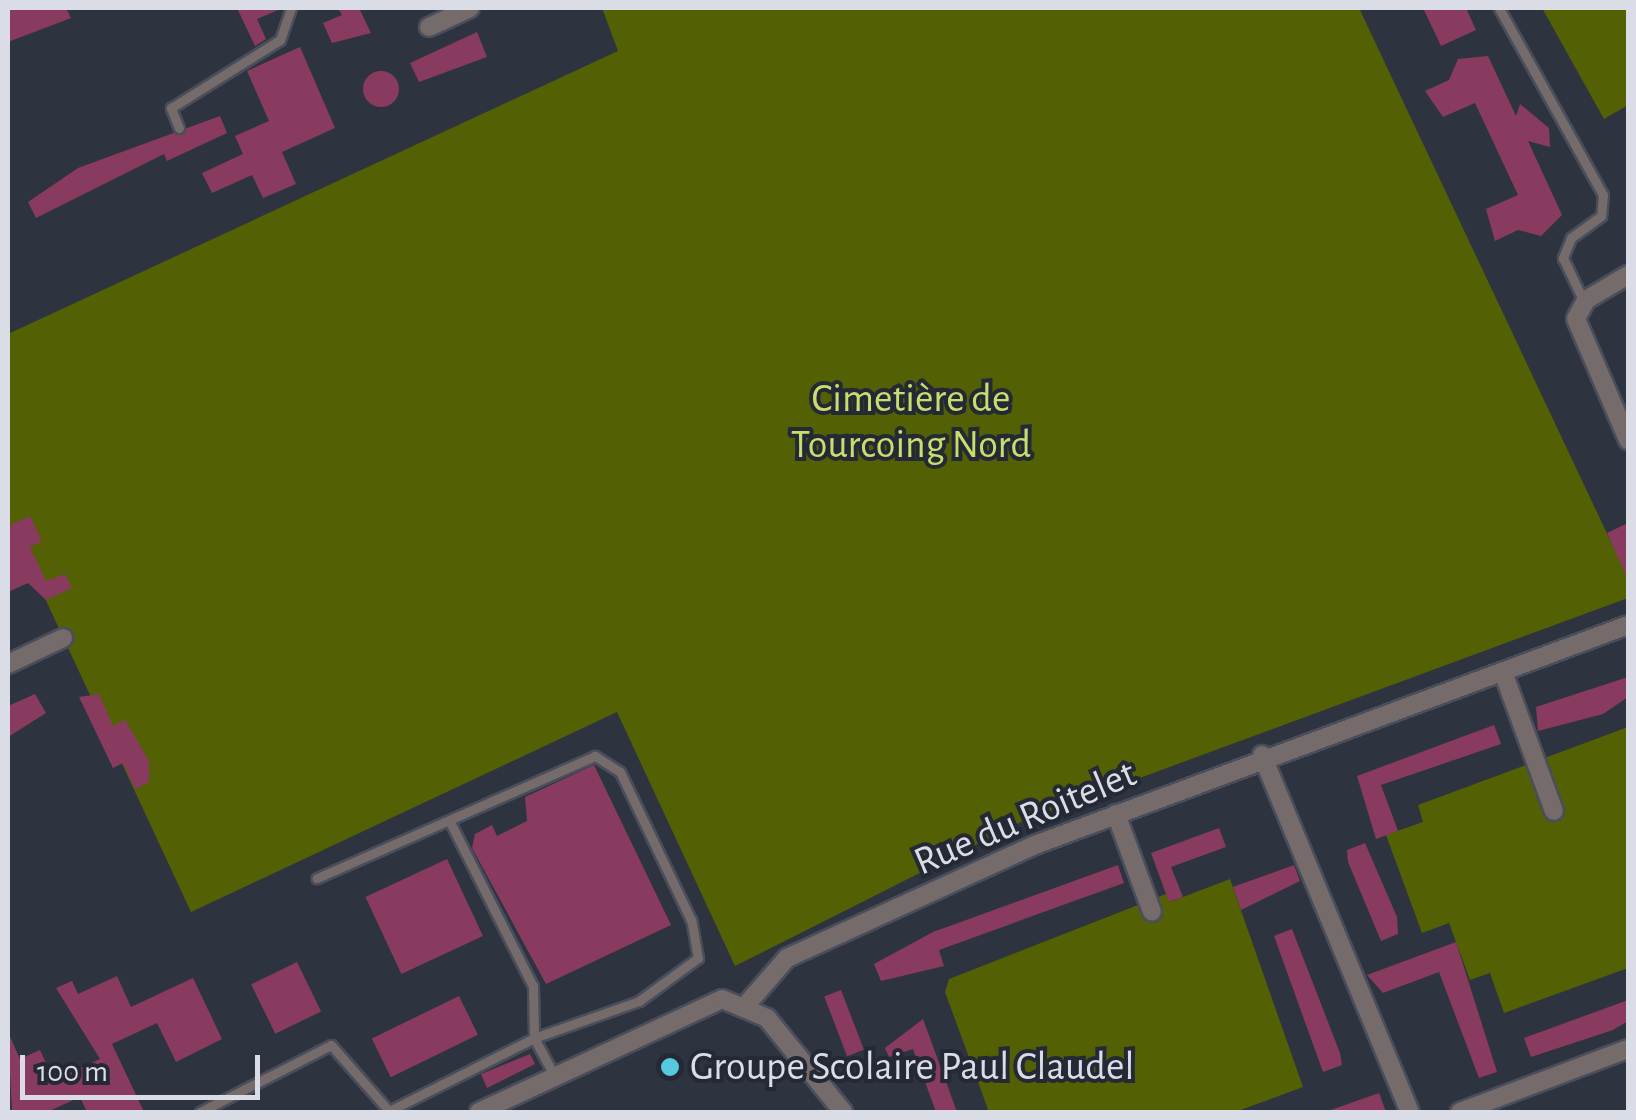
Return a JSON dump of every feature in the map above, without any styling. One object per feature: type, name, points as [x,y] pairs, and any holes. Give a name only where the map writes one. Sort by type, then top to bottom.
[{"type":"street","points":[[429,26],[470,8]]},
{"type":"street","points":[[1628,275],[1584,302],[1580,336],[1628,440]]},
{"type":"street","name":"Rue du Roitelet","points":[[747,1004],[787,958],[1116,814],[1262,756],[1628,625]]},
{"type":"street","points":[[8,664],[63,638]]},
{"type":"street","points":[[1503,672],[1554,811]]},
{"type":"street","points":[[1262,756],[1410,1112]]},
{"type":"street","points":[[1116,814],[1152,912]]},
{"type":"street","points":[[479,1112],[702,1003],[747,1004],[843,1112]]},
{"type":"street","points":[[1465,1112],[1627,1054]]},
{"type":"lane","points":[[179,128],[170,108],[280,40],[291,8]]},
{"type":"lane","points":[[1499,8],[1603,195],[1601,216],[1570,238],[1563,258],[1584,302]]},
{"type":"lane","points":[[200,1112],[331,1046],[388,1110],[534,1038],[669,986],[689,970],[700,942],[620,772],[605,758],[584,757],[450,822],[317,878]]},
{"type":"lane","points":[[450,822],[533,986],[534,1038],[554,1076]]},
{"type":"green space","name":"Cimetière de Tourcoing Nord","points":[[602,8],[1359,8],[1628,578],[1628,598],[1023,821],[735,966],[617,712],[191,912],[8,519],[8,334],[618,51]]},
{"type":"green space","points":[[1542,8],[1628,8],[1628,105],[1604,119]]},
{"type":"green space","points":[[1628,727],[1628,968],[1504,1013],[1490,973],[1470,980],[1449,923],[1422,933],[1386,835],[1423,822],[1418,805]]},
{"type":"green space","points":[[1230,879],[1303,1087],[1235,1112],[989,1112],[945,992],[949,979],[1166,894],[1170,902]]},
{"type":"building","points":[[8,8],[66,8],[71,18],[8,42]]},
{"type":"building","points":[[237,8],[283,8],[257,19],[266,39],[255,46]]},
{"type":"building","points":[[338,8],[359,8],[371,33],[332,43],[323,23],[342,15]]},
{"type":"building","points":[[1423,8],[1466,8],[1476,30],[1441,46]]},
{"type":"building","points":[[477,32],[487,57],[419,82],[410,63]]},
{"type":"building","points":[[300,47],[335,128],[282,152],[296,184],[263,198],[252,175],[212,193],[202,173],[243,154],[235,136],[269,121],[247,71]]},
{"type":"building","points":[[1488,56],[1516,116],[1520,104],[1549,128],[1550,147],[1528,141],[1562,215],[1541,236],[1518,230],[1495,241],[1486,209],[1518,195],[1475,103],[1443,117],[1425,91],[1449,80],[1458,59]]},
{"type":"building","points":[[381,71],[394,76],[399,89],[394,102],[381,107],[368,102],[363,89],[368,76]]},
{"type":"building","points":[[220,116],[227,133],[167,161],[164,154],[36,218],[28,202],[78,168]]},
{"type":"building","points":[[30,516],[42,541],[30,547],[46,581],[65,574],[72,588],[46,600],[28,583],[8,592],[8,526]]},
{"type":"building","points":[[1628,523],[1628,580],[1607,533]]},
{"type":"building","points":[[1628,677],[1628,697],[1603,714],[1538,731],[1536,707]]},
{"type":"building","points":[[35,694],[46,713],[8,737],[8,706]]},
{"type":"building","points":[[99,694],[113,726],[125,720],[149,761],[149,782],[135,789],[123,763],[113,768],[79,697]]},
{"type":"building","points":[[1494,725],[1501,744],[1381,785],[1398,831],[1376,839],[1357,776]]},
{"type":"building","points":[[594,765],[671,925],[546,984],[472,848],[475,834],[492,825],[497,836],[527,821],[525,797]]},
{"type":"building","points":[[1219,828],[1226,847],[1171,867],[1183,897],[1169,902],[1151,853]]},
{"type":"building","points":[[1365,843],[1397,917],[1398,934],[1381,941],[1348,862],[1347,850]]},
{"type":"building","points":[[447,859],[483,936],[401,974],[365,897]]},
{"type":"building","points":[[1118,865],[1124,883],[939,950],[944,966],[881,981],[874,964],[933,932]]},
{"type":"building","points":[[1294,865],[1300,881],[1241,910],[1233,887]]},
{"type":"building","points":[[1292,929],[1340,1053],[1342,1065],[1323,1072],[1274,936]]},
{"type":"building","points":[[1456,942],[1497,1072],[1479,1078],[1439,972],[1383,993],[1367,975]]},
{"type":"building","points":[[297,962],[321,1011],[275,1034],[251,984]]},
{"type":"building","points":[[117,976],[131,1007],[193,978],[222,1039],[176,1062],[157,1023],[112,1044],[144,1112],[87,1112],[80,1097],[47,1112],[12,1112],[8,1032],[20,1059],[40,1050],[54,1080],[100,1059],[56,988],[72,981],[78,994]]},
{"type":"building","points":[[841,990],[864,1050],[847,1056],[824,996]]},
{"type":"building","points":[[459,996],[478,1035],[391,1077],[372,1039]]},
{"type":"building","points":[[1628,1000],[1628,1021],[1613,1030],[1531,1057],[1524,1038]]},
{"type":"building","points":[[923,1019],[957,1112],[936,1112],[913,1049],[889,1057],[885,1048]]},
{"type":"building","points":[[530,1054],[535,1064],[487,1088],[481,1074]]},
{"type":"building","points":[[1379,1093],[1386,1112],[1328,1111]]},
{"type":"place","name":"Groupe Scolaire Paul Claudel","points":[[670,1067]]}]
